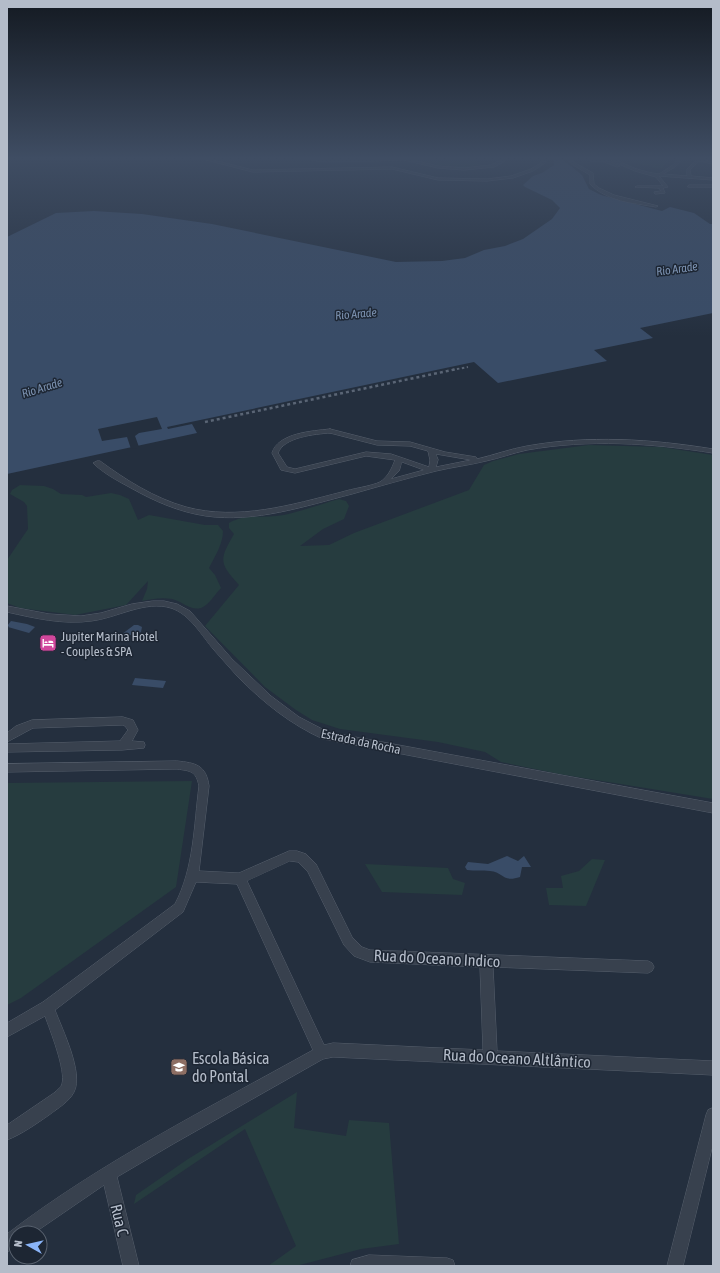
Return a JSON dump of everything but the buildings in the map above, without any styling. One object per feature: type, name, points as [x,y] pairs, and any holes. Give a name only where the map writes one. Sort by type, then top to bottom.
[{"type":"street","points":[[432,470],[379,454],[366,454],[295,470],[284,468],[275,453],[277,447],[288,439],[318,432],[330,431],[377,443],[410,444],[466,458],[488,458]]},
{"type":"street","points":[[97,463],[115,476],[162,500],[184,509],[217,514],[266,513],[432,470],[528,448],[578,442],[624,441],[683,446],[713,452]]},
{"type":"street","points":[[431,450],[434,460],[432,470]]},
{"type":"street","points":[[382,484],[395,471],[399,459]]},
{"type":"street","name":"Estrada da Rocha","points":[[7,608],[47,616],[89,618],[104,616],[153,604],[168,605],[180,610],[190,618],[241,673],[278,709],[311,730],[327,736],[713,808]]},
{"type":"street","points":[[7,738],[20,729],[32,724],[122,721],[129,723],[133,730],[122,746]]},
{"type":"street","points":[[7,748],[140,745]]},
{"type":"street","points":[[7,768],[176,765],[196,769],[203,776],[204,786],[192,876],[186,897],[175,912],[48,1007],[7,1030]]},
{"type":"street","name":"Rua do Oceano Indico","points":[[240,879],[289,856],[304,858],[312,868],[348,941],[358,952],[370,956],[648,967]]},
{"type":"street","points":[[31,1225],[59,1204],[108,1173],[321,1053],[240,879],[192,876]]},
{"type":"street","points":[[486,961],[490,1057]]},
{"type":"street","points":[[7,1133],[59,1099],[69,1089],[71,1077],[48,1007]]},
{"type":"street","name":"Rua do Oceano Altlântico","points":[[321,1053],[333,1050],[346,1050],[713,1068]]},
{"type":"street","points":[[675,1266],[712,1115]]},
{"type":"street","name":"Rua C","points":[[108,1173],[131,1266]]},
{"type":"street","points":[[358,1266],[369,1263],[447,1266]]},
{"type":"green space","points":[[589,445],[661,447],[713,455],[713,799],[559,774],[501,762],[485,752],[438,742],[340,729],[312,720],[265,687],[205,626],[239,585],[228,571],[223,561],[226,550],[234,534],[229,528],[229,523],[235,520],[248,517],[270,517],[284,515],[339,499],[346,501],[349,506],[344,519],[323,529],[300,546],[329,545],[354,533],[469,490],[484,465],[493,461],[519,454]]},
{"type":"green space","points":[[20,485],[44,486],[61,494],[82,495],[86,497],[111,493],[120,495],[129,499],[138,520],[149,515],[205,525],[218,525],[223,531],[222,541],[209,568],[215,575],[221,588],[207,604],[197,609],[168,598],[157,598],[142,601],[147,589],[148,581],[126,605],[75,615],[20,608],[7,603],[7,560],[28,529],[27,506],[24,502],[10,494],[12,490]]},
{"type":"green space","points":[[192,781],[176,887],[21,998],[7,1005],[7,783]]},
{"type":"green space","points":[[592,859],[605,860],[586,906],[549,905],[546,888],[563,888],[561,876],[579,871]]},
{"type":"green space","points":[[365,864],[448,868],[453,879],[465,883],[462,895],[382,892]]},
{"type":"green space","points":[[297,1092],[294,1128],[346,1136],[349,1120],[389,1123],[399,1244],[361,1249],[296,1266],[268,1266],[296,1246],[245,1129],[134,1204],[136,1195],[188,1159]]},
{"type":"water","name":"Rio Arade","points":[[47,217],[166,217],[212,224],[396,262],[442,261],[465,258],[484,250],[505,246],[523,239],[553,217],[700,217],[710,224],[713,224],[713,313],[640,328],[653,338],[594,350],[607,361],[498,383],[474,362],[167,427],[168,429],[192,424],[197,433],[7,474],[7,237]]},
{"type":"water","points":[[11,621],[35,627],[29,633],[8,627],[9,626],[7,626]]},
{"type":"water","points":[[134,625],[142,627],[141,632],[130,635],[127,639],[117,638]]},
{"type":"water","points":[[135,678],[166,681],[163,688],[132,685]]},
{"type":"water","points":[[507,856],[518,861],[524,856],[531,867],[522,867],[520,877],[510,879],[495,872],[467,870],[465,867],[468,862],[488,864]]},
{"type":"pier","points":[[157,417],[162,429],[139,433],[135,436],[139,447],[137,448],[131,449],[127,437],[102,441],[98,429]]},
{"type":"railway","points":[[454,370],[468,367]]},
{"type":"railway","points":[[205,422],[454,370]]},
{"type":"place","name":"Jupiter Marina Hotel - Couples & SPA","points":[[48,643]]},
{"type":"place","name":"Escola Básica do Pontal","points":[[179,1067]]}]
